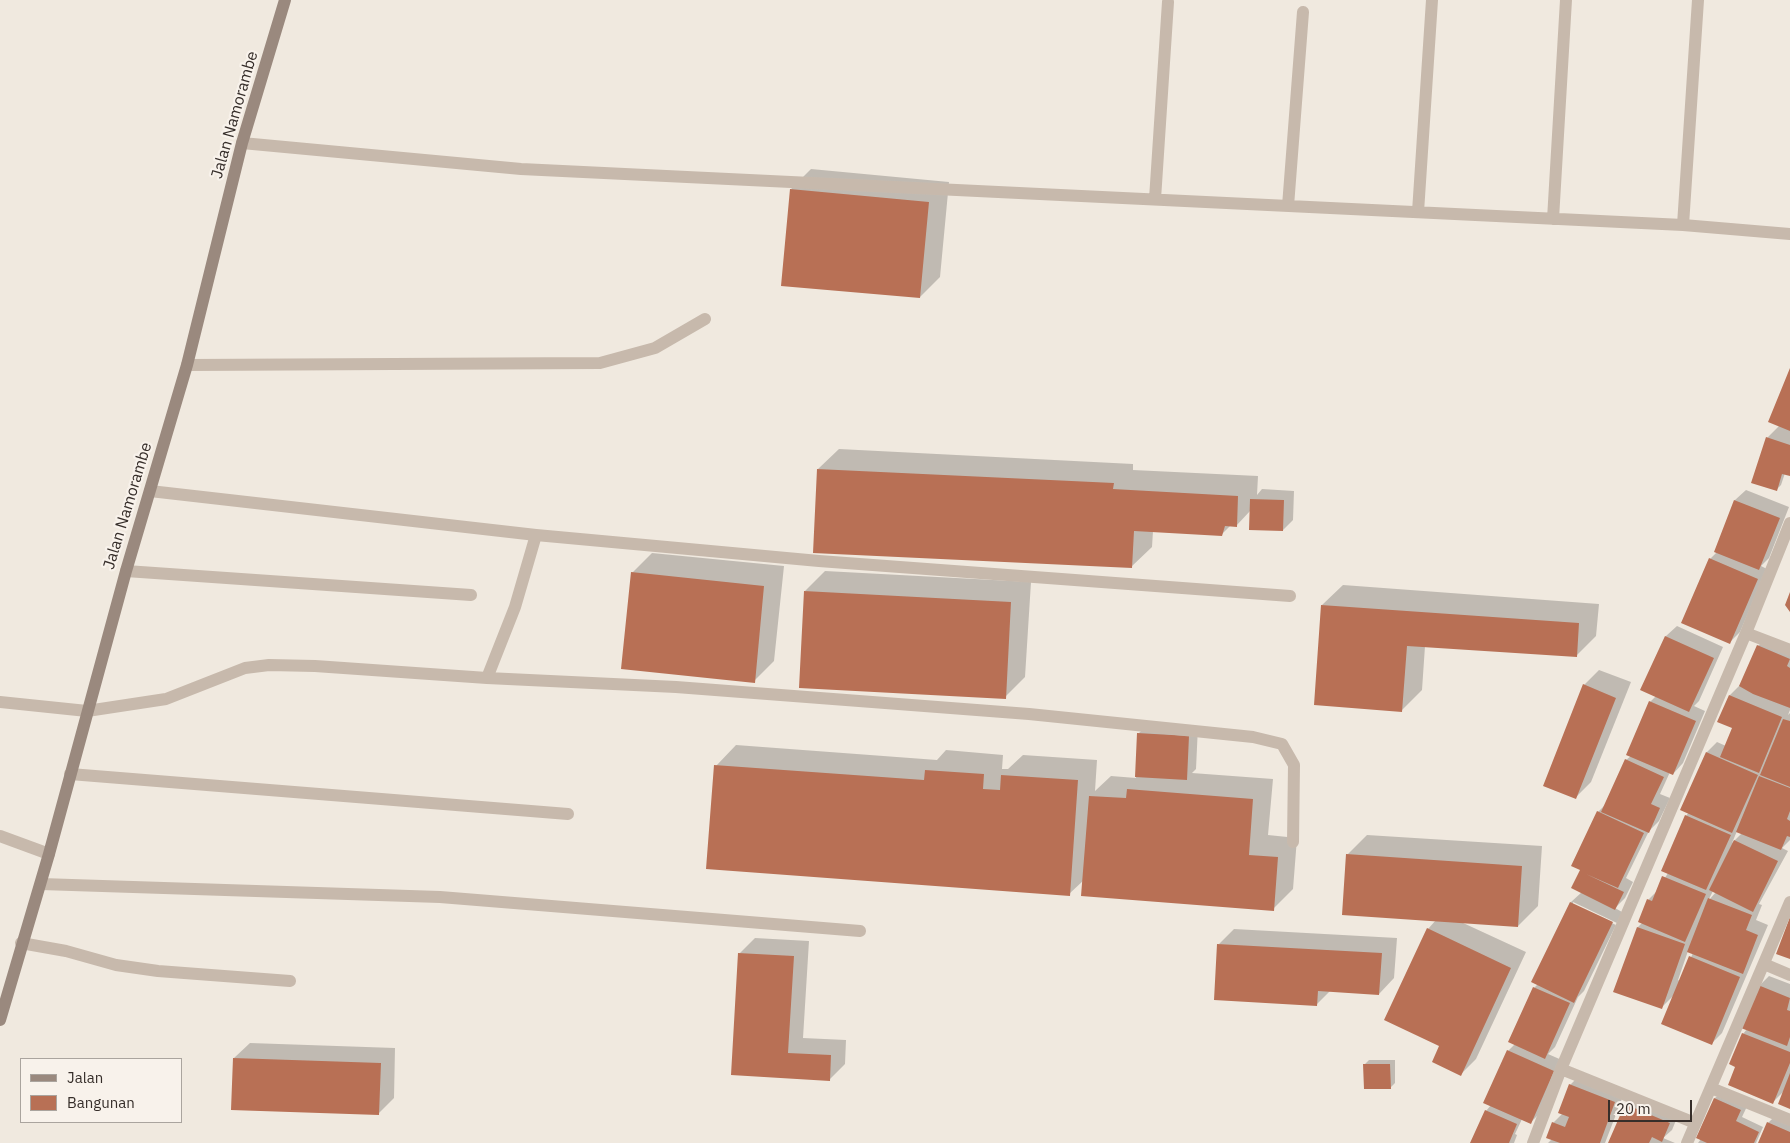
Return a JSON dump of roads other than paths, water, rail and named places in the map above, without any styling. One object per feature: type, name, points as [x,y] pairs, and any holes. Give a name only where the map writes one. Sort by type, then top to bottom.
[{"type":"main road","name":"Jalan Namorambe","points":[[0,1020],[21,943],[41,884],[126,571],[186,365],[242,143],[284,0]]},
{"type":"street","points":[[1418,212],[1432,0]]},
{"type":"street","points":[[1553,219],[1566,0]]},
{"type":"street","points":[[1683,225],[1698,0]]},
{"type":"street","points":[[1156,199],[1168,2]]},
{"type":"street","points":[[1288,206],[1303,12]]},
{"type":"street","points":[[242,143],[521,169],[1683,225],[1790,234]]},
{"type":"street","points":[[186,365],[600,363],[655,348],[705,318]]},
{"type":"street","points":[[150,491],[536,535],[818,561],[1290,596]]},
{"type":"street","points":[[1533,1143],[1561,1069],[1746,632],[1790,523]]},
{"type":"street","points":[[487,678],[515,606],[536,535]]},
{"type":"street","points":[[126,571],[471,595]]},
{"type":"street","points":[[1746,632],[1790,650]]},
{"type":"street","points":[[0,702],[88,711],[166,699],[245,668],[269,665],[676,687],[1029,714],[1272,740],[1282,744],[1294,765],[1293,842]]},
{"type":"street","points":[[70,774],[568,814]]},
{"type":"street","points":[[0,836],[49,854]]},
{"type":"street","points":[[41,884],[440,897],[860,931]]},
{"type":"street","points":[[1688,1143],[1790,902]]},
{"type":"street","points":[[21,943],[66,951],[116,965],[158,971],[290,981]]},
{"type":"street","points":[[1764,964],[1790,975]]},
{"type":"street","points":[[1561,1069],[1695,1123]]},
{"type":"street","points":[[1711,1088],[1790,1120]]}]
